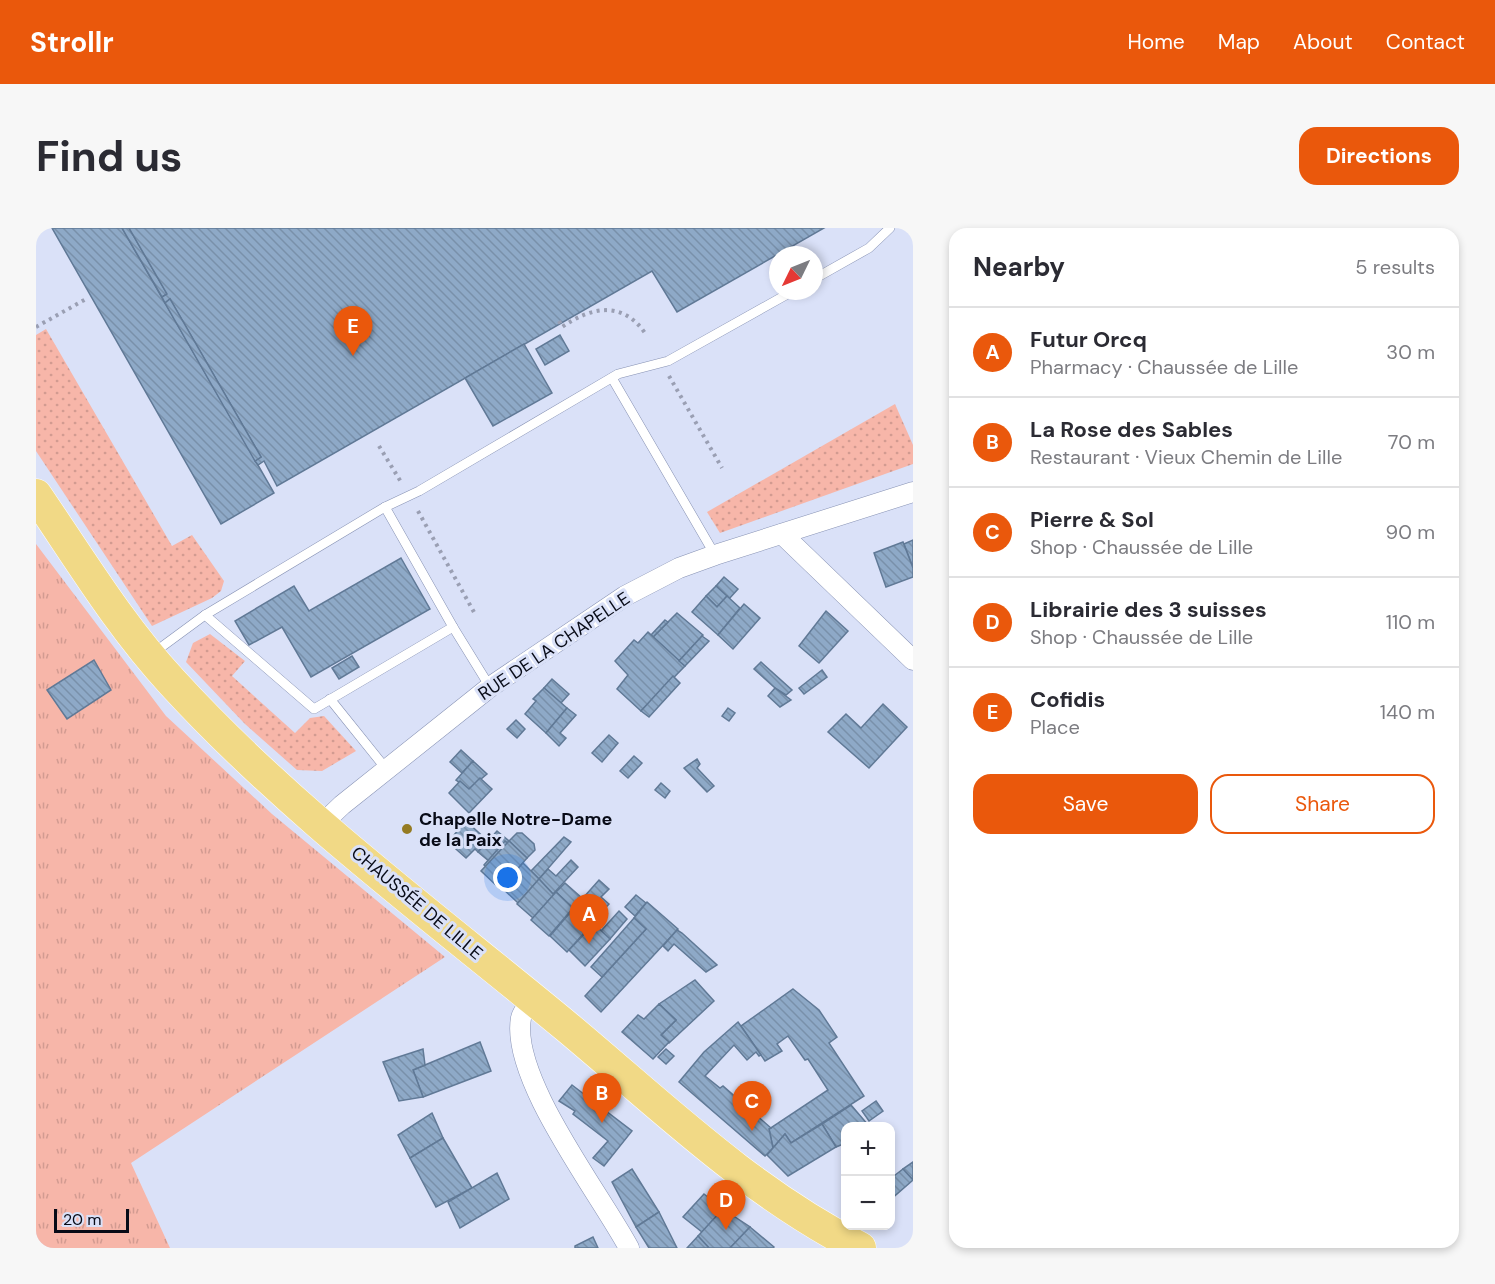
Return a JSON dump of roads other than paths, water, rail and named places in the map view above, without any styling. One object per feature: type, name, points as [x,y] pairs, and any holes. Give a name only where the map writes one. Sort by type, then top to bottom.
[{"type":"main road","name":"CHAUSSÉE DE LILLE","points":[[36,495],[102,592],[150,655],[171,681],[242,753],[321,824],[718,1156],[766,1192],[860,1248]]},
{"type":"street","name":"RUE DE LA CHAPELLE","points":[[321,824],[490,687],[599,611],[680,568],[913,492]]},
{"type":"street","points":[[782,534],[913,660]]},
{"type":"street","points":[[533,999],[520,1016],[522,1048],[532,1086],[628,1248]]},
{"type":"lane","points":[[823,274],[868,248],[890,228]]},
{"type":"lane","points":[[150,655],[205,615],[385,507],[419,491],[612,378],[668,361],[777,300]]},
{"type":"lane","points":[[612,378],[715,555]]},
{"type":"lane","points":[[385,507],[490,687]]},
{"type":"lane","points":[[205,615],[314,709],[453,627]]},
{"type":"lane","points":[[330,699],[387,770]]},
{"type":"place","name":"Cofidis","points":[[353,356]]},
{"type":"place","name":"Chapelle Notre-Dame de la Paix","points":[[407,829]]},
{"type":"place","name":"Futur Orcq","points":[[589,944]]},
{"type":"place","name":"La Rose des Sables","points":[[602,1123]]},
{"type":"place","name":"Pierre & Sol","points":[[752,1131]]},
{"type":"place","name":"Librairie des 3 suisses","points":[[726,1230]]}]
